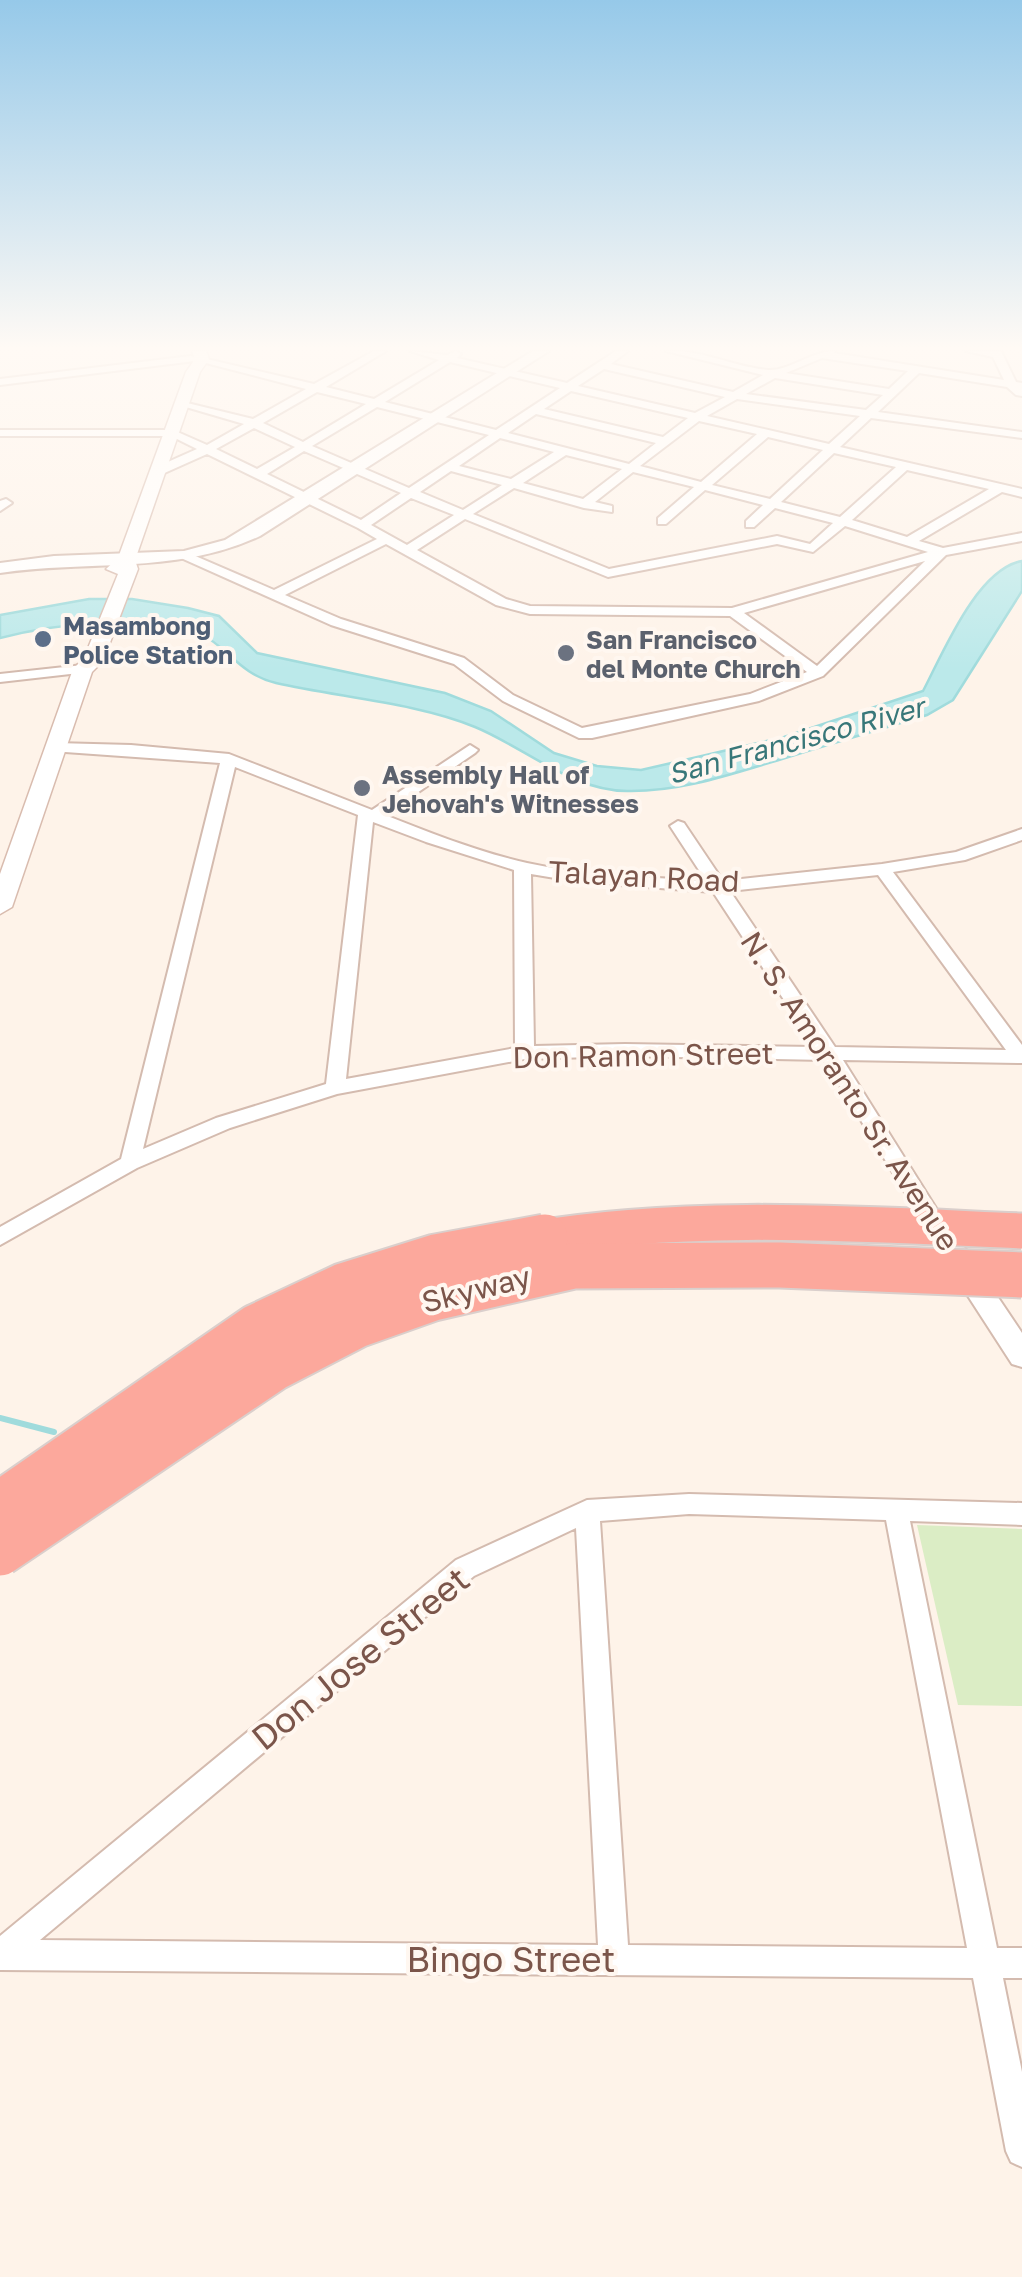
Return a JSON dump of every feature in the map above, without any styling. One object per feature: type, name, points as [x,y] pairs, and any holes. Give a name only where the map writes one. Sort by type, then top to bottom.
[{"type":"highway","name":"Skyway","points":[[0,1504],[255,1327],[378,1275],[433,1260],[562,1234],[681,1224],[1022,1231]]},
{"type":"highway","points":[[780,1265],[968,1250],[1022,1253]]},
{"type":"highway","name":"Skyway","points":[[0,1553],[313,1345],[397,1310],[492,1282],[573,1266],[780,1265],[1022,1276]]},
{"type":"main road","points":[[0,907],[83,669],[93,662],[98,633],[116,584],[115,569],[126,560],[162,457]]},
{"type":"street","points":[[156,472],[189,457]]},
{"type":"street","points":[[225,457],[517,608],[733,612],[942,552],[1022,537]]},
{"type":"street","points":[[258,474],[286,457]]},
{"type":"street","points":[[327,457],[611,573],[777,540],[813,548],[903,466]]},
{"type":"street","points":[[0,568],[61,560],[188,558],[242,540],[374,457]]},
{"type":"street","points":[[362,525],[464,457]]},
{"type":"street","points":[[408,550],[555,457]]},
{"type":"street","points":[[588,457],[845,522],[942,552]]},
{"type":"street","points":[[584,504],[644,457]]},
{"type":"street","points":[[662,522],[737,457]]},
{"type":"street","points":[[750,524],[825,457]]},
{"type":"street","points":[[865,457],[1022,493]]},
{"type":"street","points":[[450,467],[608,509]]},
{"type":"street","points":[[910,540],[998,489]]},
{"type":"street","points":[[275,596],[386,539]]},
{"type":"street","points":[[188,558],[336,622],[459,660],[508,698],[579,733],[623,729],[754,698],[818,674],[942,552]]},
{"type":"street","points":[[733,612],[818,674]]},
{"type":"street","points":[[0,678],[83,669]]},
{"type":"street","points":[[335,1088],[370,815],[470,750]]},
{"type":"street","name":"Talayan Road","points":[[54,753],[123,758],[160,753],[229,760],[522,868],[578,877],[718,887],[882,869],[959,856],[1022,834]]},
{"type":"street","points":[[130,1163],[229,760]]},
{"type":"street","name":"N. S. Amoranto Sr. Avenue","points":[[678,826],[913,1182],[939,1231],[1022,1356]]},
{"type":"street","points":[[522,868],[526,1053]]},
{"type":"street","points":[[882,869],[1022,1057]]},
{"type":"street","name":"Don Ramon Street","points":[[0,1237],[130,1163],[223,1122],[335,1088],[526,1053],[625,1050],[1022,1057]]},
{"type":"street","name":"Don Jose Street","points":[[0,1955],[465,1568],[587,1512],[689,1504],[1022,1514]]},
{"type":"street","points":[[896,1510],[1022,2152]]},
{"type":"street","points":[[587,1512],[614,1960]]},
{"type":"street","name":"Bingo Street","points":[[0,1955],[1022,1963]]},
{"type":"green space","points":[[917,1525],[1022,1529],[1022,1706],[958,1705]]},
{"type":"water","name":"San Francisco River","points":[[1022,561],[1022,591],[953,700],[927,715],[744,770],[647,791],[587,784],[493,735],[453,719],[263,679],[211,640],[181,627],[102,623],[0,638],[0,615],[89,599],[132,599],[188,608],[219,616],[257,653],[445,693],[491,711],[554,753],[597,766],[641,770],[784,737],[923,691],[976,596],[990,579]]},
{"type":"waterway","points":[[0,1418],[54,1432]]},
{"type":"place","name":"Masambong Police Station","points":[[43,639]]},
{"type":"place","name":"San Francisco del Monte Church","points":[[566,653]]},
{"type":"place","name":"Assembly Hall of Jehovah's Witnesses","points":[[362,788]]}]
